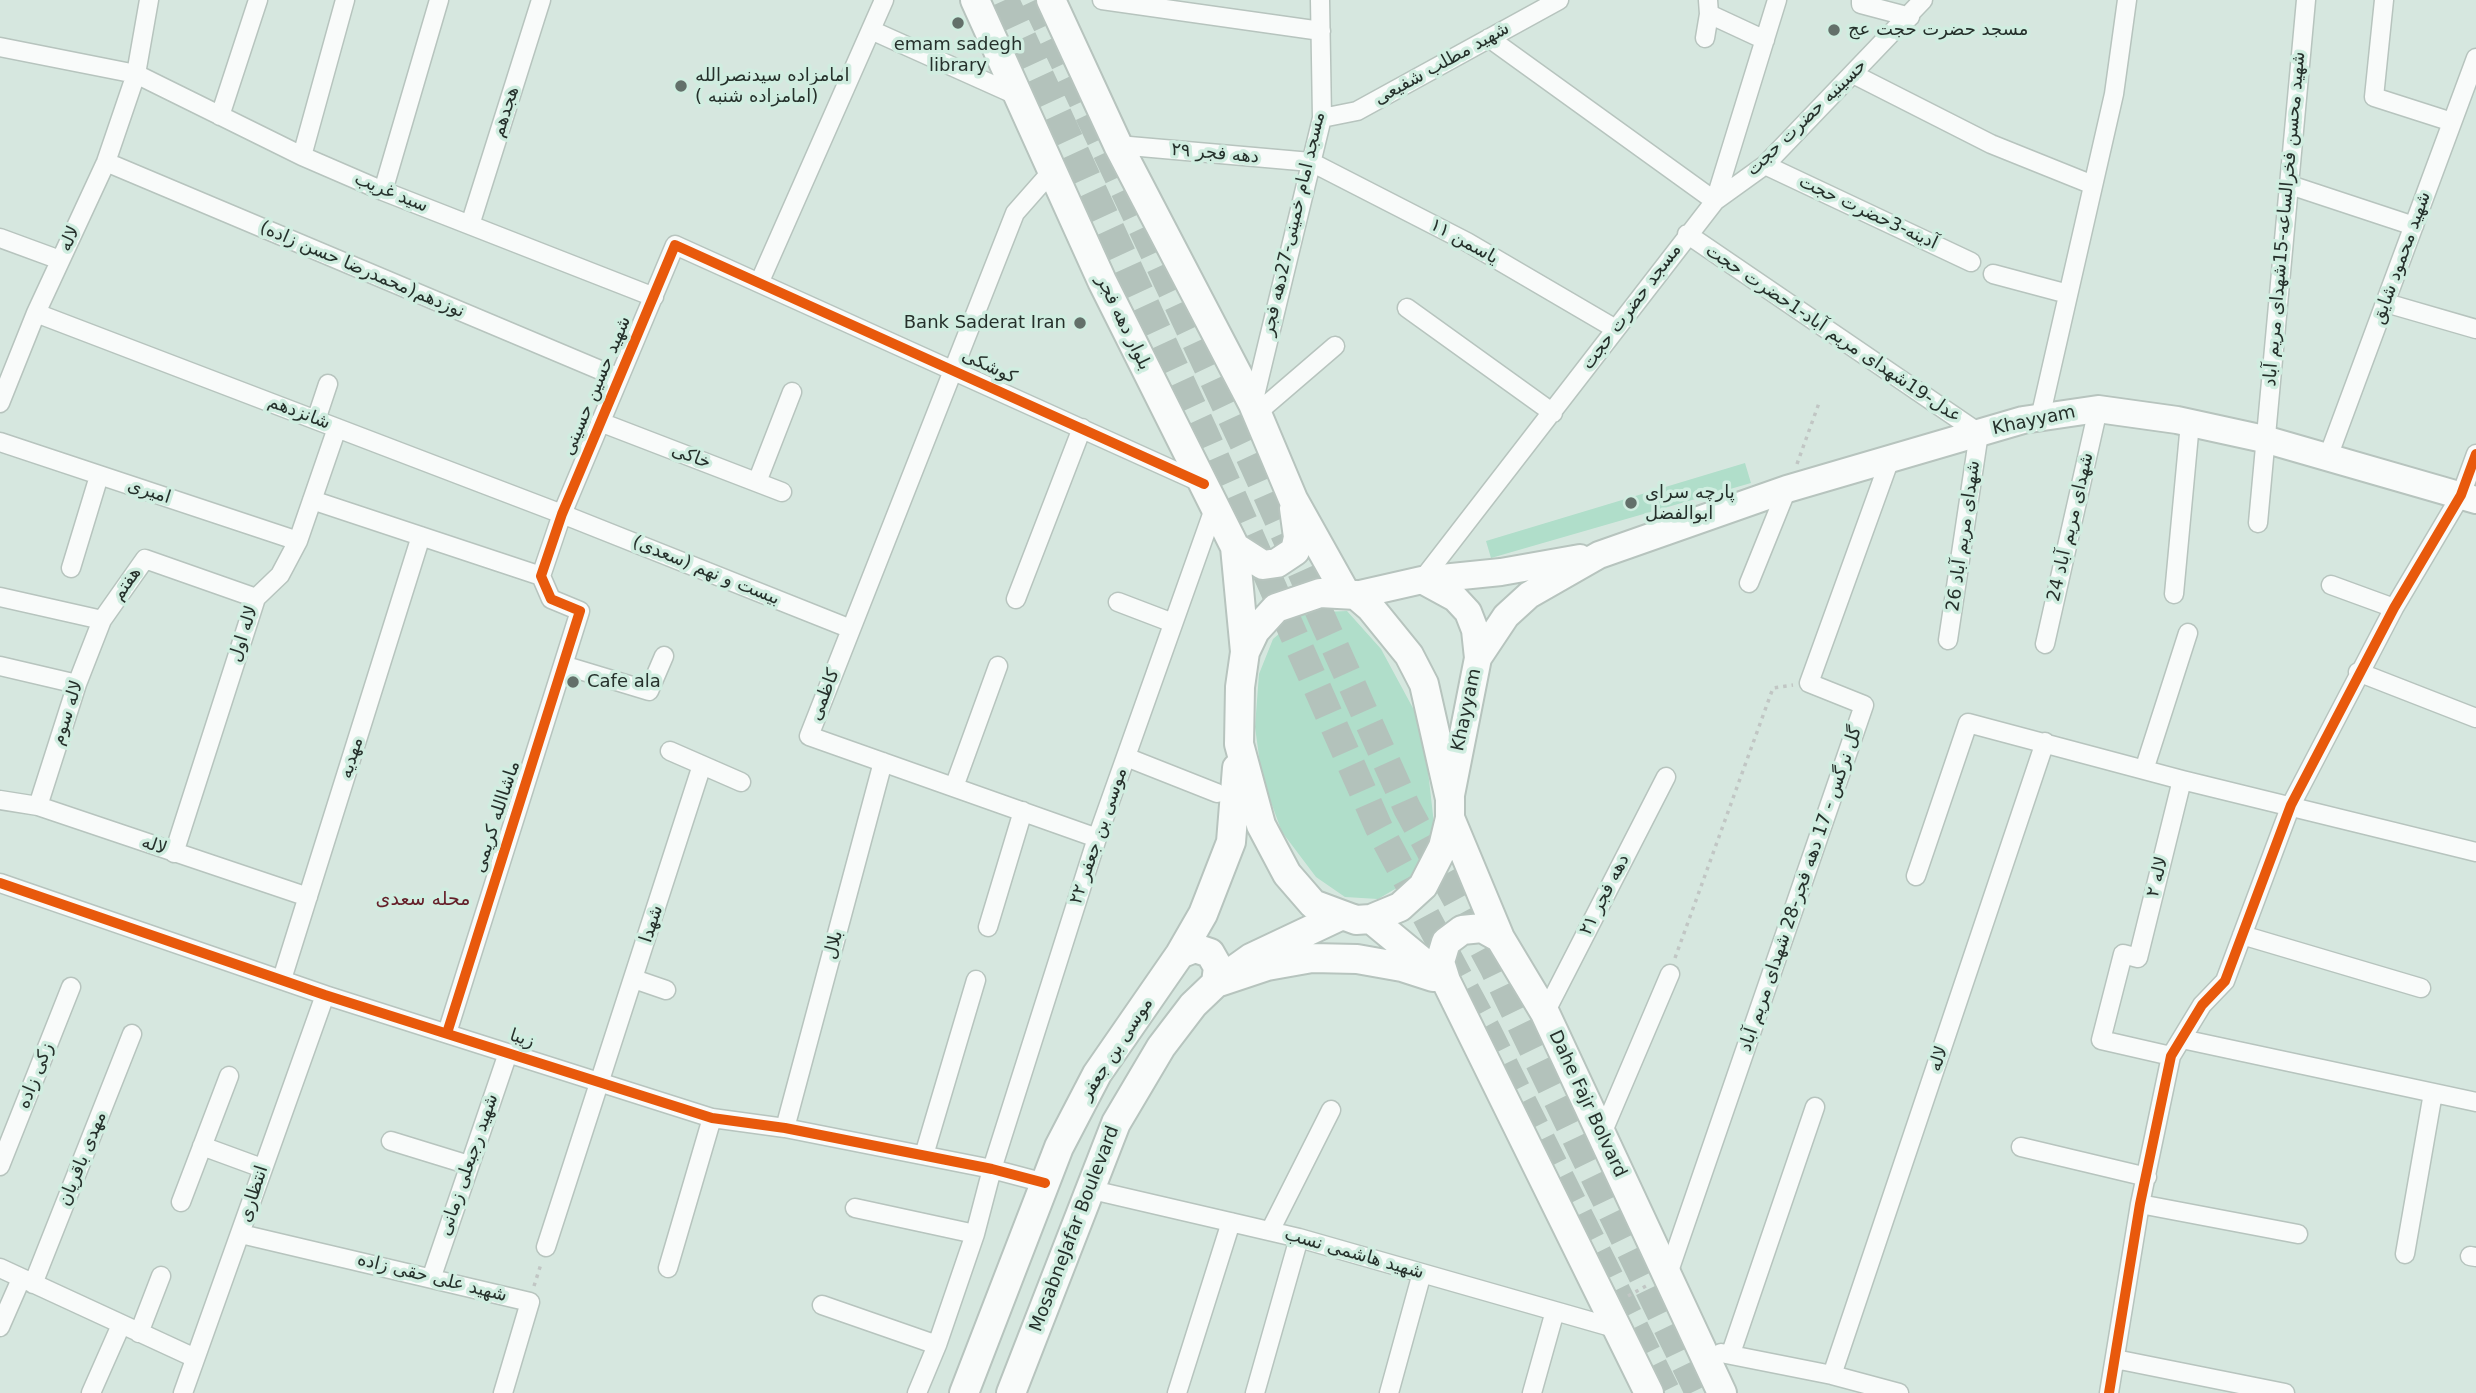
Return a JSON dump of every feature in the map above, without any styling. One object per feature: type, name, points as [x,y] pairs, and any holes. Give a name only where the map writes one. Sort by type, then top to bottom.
[{"type":"main road","name":"بلوار دهه فجر","points":[[975,0],[1102,281],[1235,547],[1245,652]]},
{"type":"main road","points":[[1051,0],[1118,145],[1255,408],[1293,499],[1350,594]]},
{"type":"main road","name":"Khayyam","points":[[1350,594],[1422,580],[1501,572],[1599,555],[1787,489],[1979,433],[2040,418],[2098,409],[2190,423],[2264,439],[2469,498]]},
{"type":"main road","points":[[1235,547],[1263,565],[1277,563],[1295,551],[1298,537],[1293,499]]},
{"type":"main road","name":"Khayyam","points":[[1450,808],[1478,659],[1506,616],[1529,595],[1599,555]]},
{"type":"main road","points":[[1422,580],[1455,598],[1468,612],[1475,630],[1478,659]]},
{"type":"main road","points":[[1350,594],[1320,593],[1276,608],[1255,631],[1245,652],[1240,687],[1239,744],[1261,825],[1287,874],[1313,904],[1340,916],[1356,920],[1371,919],[1400,907],[1423,886],[1443,847],[1450,808]]},
{"type":"main road","name":"Dahe Fajr Bolvard","points":[[1350,594],[1391,630],[1424,684],[1450,808],[1500,938],[1545,1013],[1668,1275],[1717,1353],[1721,1393]]},
{"type":"main road","name":"موسی بن جعفر","points":[[964,1393],[1059,1147],[1097,1074],[1180,954],[1203,914],[1231,842],[1239,744]]},
{"type":"main road","name":"MosabneJafar Boulevard","points":[[1011,1393],[1088,1189],[1116,1123],[1161,1047],[1193,1005],[1216,983],[1251,958],[1340,916]]},
{"type":"main road","points":[[1371,919],[1446,981]]},
{"type":"main road","points":[[1500,938],[1482,928],[1462,930],[1446,942],[1440,961],[1446,981],[1649,1393]]},
{"type":"main road","points":[[1180,954],[1195,948],[1210,953],[1219,967],[1216,983],[1266,966],[1312,958],[1357,959],[1402,967],[1446,981]]},
{"type":"street","name":"لاله","points":[[0,403],[4,378],[106,162],[136,74],[149,0]]},
{"type":"street","points":[[220,116],[258,0]]},
{"type":"street","points":[[302,156],[345,0]]},
{"type":"street","points":[[383,191],[439,0]]},
{"type":"street","name":"هجدهم","points":[[470,225],[541,0]]},
{"type":"street","points":[[761,281],[884,0]]},
{"type":"street","points":[[1102,0],[1321,31]]},
{"type":"street","name":"مسجد امام خمینی-27دهه فجر","points":[[1255,408],[1322,118],[1320,0]]},
{"type":"street","name":"شهید مطلب شفیعی","points":[[1322,118],[1357,111],[1559,0]]},
{"type":"street","name":"مسجد حضرت حجت","points":[[1422,580],[1553,413],[1614,328],[1715,201],[1777,0]]},
{"type":"street","points":[[1861,0],[1861,4],[1910,18]]},
{"type":"street","name":"حسینیه حضرت حجت","points":[[1715,201],[1765,165],[1910,18],[1923,0]]},
{"type":"street","points":[[2040,418],[2114,94],[2127,0]]},
{"type":"street","name":"شهید محسن فخرالساعه-15شهدای مریم آباد","points":[[2258,523],[2306,0]]},
{"type":"street","points":[[2384,0],[2374,97],[2452,122]]},
{"type":"street","points":[[1705,38],[1708,7],[1765,40]]},
{"type":"street","points":[[871,30],[1018,96]]},
{"type":"street","points":[[1489,38],[1715,201]]},
{"type":"street","name":"سید غریب","points":[[0,47],[136,74],[302,156],[383,191],[654,297]]},
{"type":"street","name":"شهید محمود شایق","points":[[2328,457],[2476,58]]},
{"type":"street","points":[[1853,74],[1991,144],[2093,186]]},
{"type":"street","name":"دهه فجر ۲۹","points":[[1118,145],[1311,162]]},
{"type":"street","name":"نوزدهم(محمدرضا حسن زاده)","points":[[106,162],[619,378]]},
{"type":"street","name":"یاسمن ۱۱","points":[[1311,162],[1467,242],[1614,328]]},
{"type":"street","name":"آدینه-3حضرت حجت","points":[[1765,165],[1971,262]]},
{"type":"street","name":"کاظمی","points":[[1052,171],[1015,213],[809,736],[1097,838]]},
{"type":"street","points":[[2291,185],[2414,226]]},
{"type":"street","name":"عدل-19شهدای مریم آباد-1حضرت حجت","points":[[1687,234],[1979,433]]},
{"type":"street","points":[[0,238],[60,260]]},
{"type":"street","name":"شهید حسین حسینی","points":[[541,576],[562,514],[675,245],[761,281]]},
{"type":"street","points":[[1993,274],[2068,294]]},
{"type":"street","name":"کوشکی","points":[[761,281],[1082,428],[1209,495]]},
{"type":"street","points":[[2386,303],[2476,329]]},
{"type":"street","points":[[1407,307],[1553,413]]},
{"type":"street","name":"شانزدهم","points":[[36,313],[562,514]]},
{"type":"street","points":[[1255,408],[1335,346]]},
{"type":"street","points":[[316,420],[328,384]]},
{"type":"street","points":[[757,482],[792,393]]},
{"type":"street","name":"24 شهدای مریم آباد","points":[[2045,644],[2098,409]]},
{"type":"street","name":"خاکی","points":[[600,422],[782,492]]},
{"type":"street","points":[[2174,594],[2190,423]]},
{"type":"street","name":"لاله اول","points":[[174,853],[256,598],[280,575],[298,541],[337,428]]},
{"type":"street","points":[[1016,599],[1082,428]]},
{"type":"street","name":"26 شهدای مریم آباد","points":[[1948,640],[1979,433]]},
{"type":"street","name":"امیری","points":[[0,442],[298,541]]},
{"type":"street","points":[[2109,1393],[2140,1204],[2172,1056],[2202,1005],[2225,981],[2291,805],[2358,673],[2394,608],[2469,498],[2476,454]]},
{"type":"street","points":[[1809,683],[1890,459]]},
{"type":"street","points":[[71,568],[99,476]]},
{"type":"street","points":[[1749,583],[1787,489]]},
{"type":"street","name":"موسی بن جعفر ۲۲","points":[[922,1391],[975,1234],[992,1168],[1097,838],[1173,623],[1209,495]]},
{"type":"street","points":[[312,500],[541,576]]},
{"type":"street","name":"بیست و نهم (سعدی)","points":[[562,514],[851,629]]},
{"type":"street","name":"مهدیه","points":[[282,979],[421,536]]},
{"type":"street","name":"هفتم","points":[[0,597],[102,620],[145,559],[256,598]]},
{"type":"street","name":"ماشاالله کریمی","points":[[447,1033],[580,611],[551,599],[541,576]]},
{"type":"street","points":[[2331,585],[2394,608]]},
{"type":"street","points":[[1118,602],[1173,623]]},
{"type":"street","name":"لاله سوم","points":[[38,806],[77,684],[102,620]]},
{"type":"street","points":[[2144,770],[2188,633]]},
{"type":"street","points":[[563,665],[649,691],[664,656]]},
{"type":"street","points":[[0,666],[77,684]]},
{"type":"street","points":[[954,787],[998,666]]},
{"type":"street","points":[[2358,673],[2476,718]]},
{"type":"street","name":"گل نرگس - 17 دهه فجر-28 شهدای مریم آباد","points":[[1668,1275],[1864,705],[1809,683]]},
{"type":"street","points":[[1916,876],[1968,723],[2182,780],[2476,852]]},
{"type":"street","name":"لاله","points":[[1832,1375],[2045,742]]},
{"type":"street","points":[[670,751],[741,782]]},
{"type":"street","points":[[1126,757],[1217,793]]},
{"type":"street","name":"بلال","points":[[785,1128],[883,762]]},
{"type":"street","name":"شهدا","points":[[546,1247],[702,765]]},
{"type":"street","name":"دهه فجر ۲۱","points":[[1545,1013],[1666,777]]},
{"type":"street","name":"لاله ۲","points":[[2172,1056],[2101,1040],[2123,954],[2138,958],[2182,780]]},
{"type":"street","name":"لاله","points":[[0,800],[38,806],[308,897]]},
{"type":"street","points":[[988,927],[1023,811]]},
{"type":"street","name":"زیبا","points":[[0,883],[325,995],[712,1118],[785,1128],[992,1168],[1045,1183]]},
{"type":"street","points":[[2242,934],[2421,988]]},
{"type":"street","points":[[1601,1136],[1670,974]]},
{"type":"street","points":[[634,979],[666,990]]},
{"type":"street","points":[[924,1155],[976,980]]},
{"type":"street","name":"زکی زاده","points":[[0,1166],[71,987]]},
{"type":"street","name":"انتظاری","points":[[183,1393],[325,995]]},
{"type":"street","name":"مهدی باقریان","points":[[0,1327],[27,1281],[132,1034]]},
{"type":"street","points":[[2182,1039],[2476,1102]]},
{"type":"street","name":"شهید رجبعلی زمانی","points":[[432,1276],[508,1053]]},
{"type":"street","points":[[181,1202],[229,1076]]},
{"type":"street","points":[[2405,1254],[2433,1093]]},
{"type":"street","points":[[1815,1107],[1717,1353],[1832,1375],[1899,1393]]},
{"type":"street","points":[[1270,1231],[1331,1110]]},
{"type":"street","points":[[668,1268],[712,1118]]},
{"type":"street","points":[[391,1141],[469,1165]]},
{"type":"street","points":[[202,1146],[262,1168]]},
{"type":"street","points":[[2021,1147],[2147,1177]]},
{"type":"street","name":"شهید هاشمی نسب","points":[[1088,1189],[1299,1238],[1555,1311],[1613,1318]]},
{"type":"street","points":[[2140,1204],[2298,1234]]},
{"type":"street","points":[[855,1208],[975,1234]]},
{"type":"street","points":[[1177,1393],[1231,1222]]},
{"type":"street","name":"شهید علی حقی زاده","points":[[241,1234],[432,1276],[530,1302],[503,1393]]},
{"type":"street","points":[[1255,1393],[1299,1238]]},
{"type":"street","points":[[0,1268],[195,1358]]},
{"type":"street","points":[[1389,1393],[1422,1273]]},
{"type":"street","points":[[139,1333],[161,1276]]},
{"type":"street","points":[[822,1305],[937,1345]]},
{"type":"street","points":[[1532,1393],[1555,1311]]},
{"type":"street","points":[[91,1393],[121,1325]]},
{"type":"street","points":[[2115,1359],[2284,1393]]},
{"type":"path","points":[[1787,489],[1819,403]]},
{"type":"path","points":[[1670,974],[1773,688],[1809,683]]},
{"type":"path","points":[[530,1302],[546,1247]]},
{"type":"path","points":[[1613,1318],[1668,1275]]},
{"type":"green space","points":[[1745,463],[1751,483],[1491,558],[1486,541]]},
{"type":"green space","points":[[1347,611],[1381,649],[1414,710],[1428,771],[1434,824],[1419,875],[1378,899],[1345,897],[1316,877],[1282,832],[1262,778],[1255,727],[1259,674],[1273,639],[1303,613]]},
{"type":"tunnel","points":[[1005,0],[1205,434],[1379,828],[1487,1030],[1667,1393]]},
{"type":"tunnel","points":[[1035,0],[1254,466],[1407,808],[1493,967],[1699,1393]]},
{"type":"cycle path","points":[[447,1033],[580,611],[551,599],[541,576],[562,514],[675,245],[1204,484]]},
{"type":"cycle path","points":[[2109,1393],[2140,1204],[2171,1056],[2202,1005],[2225,981],[2291,805],[2394,608],[2461,495],[2476,454]]},
{"type":"cycle path","points":[[0,883],[325,995],[712,1118],[785,1128],[992,1169],[1045,1183]]},
{"type":"place","name":"emam sadegh library","points":[[958,23]]},
{"type":"place","name":"مسجد حضرت حجت عج","points":[[1834,30]]},
{"type":"place","name":"امامزاده سیدنصرالله ( امامزاده شنبه)","points":[[681,86]]},
{"type":"place","name":"Bank Saderat Iran","points":[[1080,323]]},
{"type":"place","name":"پارچه سرای ابوالفضل","points":[[1631,503]]},
{"type":"place","name":"Cafe ala","points":[[573,682]]},
{"type":"district","name":"محله سعدی","points":[[423,900]]}]
